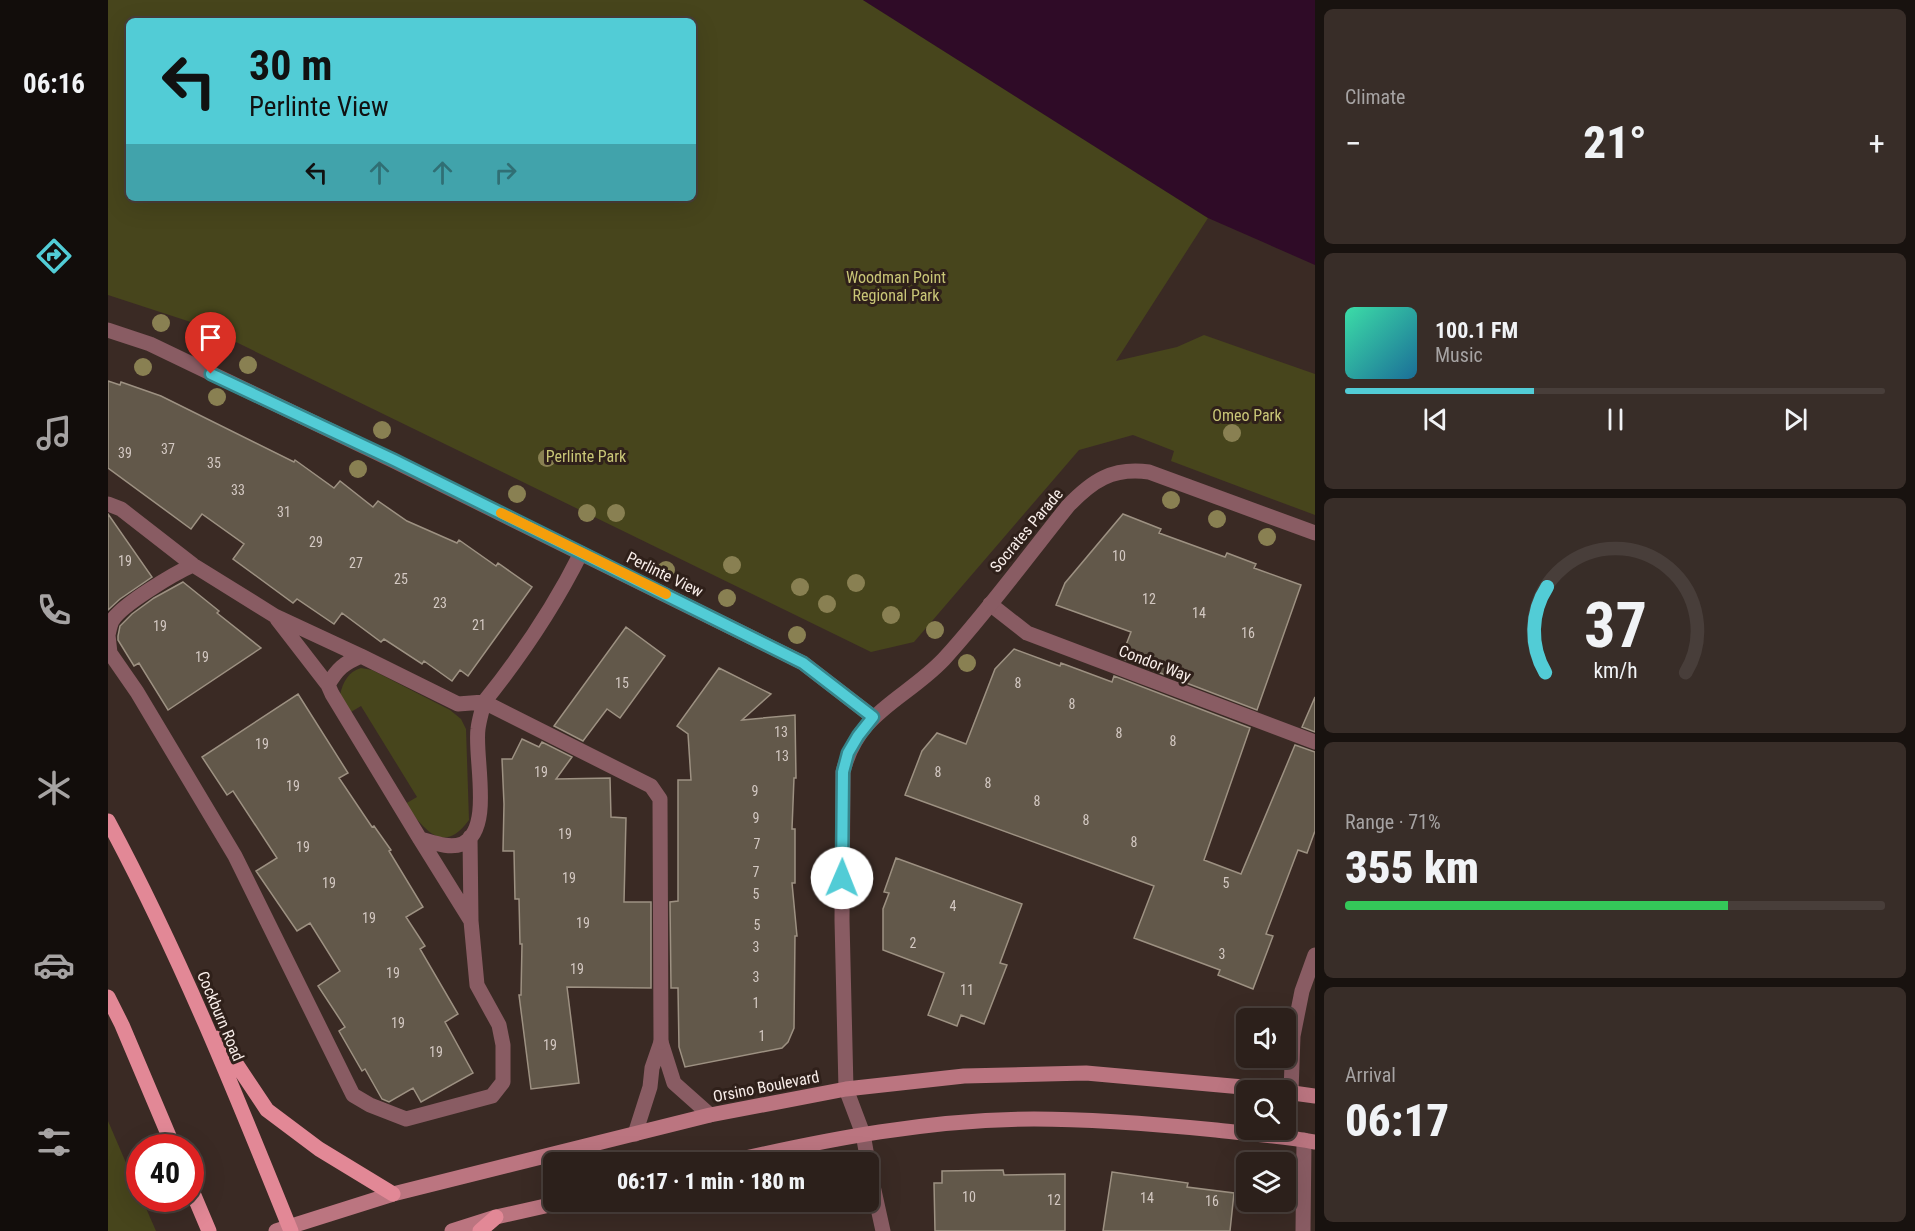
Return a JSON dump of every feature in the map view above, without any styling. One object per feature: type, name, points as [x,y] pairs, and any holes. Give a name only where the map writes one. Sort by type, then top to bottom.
[{"type":"main road","name":"Cockburn Road","points":[[108,821],[135,871],[199,1008],[286,1229]]},
{"type":"main road","points":[[108,997],[168,1134]]},
{"type":"main road","points":[[199,1008],[267,1110],[319,1149],[393,1194]]},
{"type":"main road","name":"Orsino Boulevard","points":[[286,1229],[393,1194],[710,1115],[846,1089],[964,1076],[1086,1073],[1236,1087]]},
{"type":"main road","name":"Orsino Boulevard","points":[[1296,1094],[1315,1096]]},
{"type":"main road","points":[[772,1152],[863,1134],[950,1124],[1032,1119],[1137,1122],[1310,1141]]},
{"type":"main road","points":[[452,1231],[496,1217],[543,1206]]},
{"type":"main road","points":[[201,1212],[209,1231]]},
{"type":"main road","points":[[480,1231],[496,1217]]},
{"type":"street","name":"Perlinte View","points":[[108,330],[150,344],[394,460],[803,663],[873,717]]},
{"type":"street","name":"Socrates Parade","points":[[873,717],[943,659],[1076,498],[1104,477],[1125,470],[1149,471],[1315,533]]},
{"type":"street","points":[[108,504],[120,509],[193,565],[275,616],[458,704],[484,702],[651,786],[660,799],[661,1042],[674,1083],[710,1115]]},
{"type":"street","points":[[420,839],[447,846],[462,844],[470,837],[481,814],[477,730],[484,702],[504,677],[556,598],[581,553]]},
{"type":"street","points":[[193,565],[125,606],[112,621],[108,635],[110,652],[235,856],[353,1095],[370,1105],[406,1119],[492,1096],[503,1082],[503,1045],[499,1025],[477,985],[471,921],[470,837]]},
{"type":"street","name":"Condor Way","points":[[990,604],[1027,633],[1315,742]]},
{"type":"street","points":[[275,616],[328,685],[365,751],[471,921]]},
{"type":"street","points":[[328,685],[337,669],[361,656]]},
{"type":"street","points":[[866,1152],[863,1134],[846,1089],[842,920],[843,772],[848,753],[873,717]]},
{"type":"street","points":[[1286,1080],[1302,991],[1315,955]]},
{"type":"street","points":[[635,1134],[661,1042]]},
{"type":"street","points":[[1303,1231],[1310,1141]]},
{"type":"street","points":[[879,1212],[883,1231]]},
{"type":"green space","name":"Woodman Point Regional Park","points":[[108,0],[863,0],[1208,218],[1116,361],[1177,347],[1204,335],[1315,374],[1315,515],[1171,461],[1174,451],[1133,435],[1079,450],[914,642],[871,652],[203,326],[108,295]]},
{"type":"green space","points":[[361,668],[372,670],[450,710],[461,719],[466,729],[469,820],[460,831],[451,836],[434,835],[419,822],[405,804],[417,797],[361,706],[351,712],[340,695],[347,678]]},
{"type":"green space","points":[[108,1121],[126,1163],[126,1212],[148,1212],[156,1231],[108,1231]]},
{"type":"shaded area","points":[[863,0],[1315,0],[1315,265],[1208,218]]},
{"type":"building","points":[[108,381],[120,385],[121,382],[161,396],[294,462],[295,460],[334,488],[340,481],[373,507],[378,501],[407,521],[457,543],[459,540],[496,566],[498,563],[532,587],[468,676],[460,670],[452,681],[424,661],[422,664],[384,639],[381,642],[342,613],[334,624],[297,599],[293,603],[233,559],[244,544],[202,514],[191,529],[108,468]]},
{"type":"building","points":[[108,514],[152,577],[108,610]]},
{"type":"building","points":[[1123,514],[1161,529],[1159,533],[1225,557],[1227,553],[1256,564],[1254,568],[1301,585],[1257,710],[1121,658],[1131,632],[1056,605],[1065,583]]},
{"type":"building","points":[[183,582],[261,648],[168,710],[139,663],[134,666],[118,640],[118,636],[120,626],[132,614],[154,598]]},
{"type":"building","points":[[626,627],[665,656],[620,718],[607,709],[583,741],[554,726]]},
{"type":"building","points":[[1014,649],[1112,682],[1114,676],[1250,728],[1204,860],[1241,874],[1295,745],[1315,752],[1315,831],[1307,853],[1298,850],[1266,934],[1273,936],[1253,989],[1218,975],[1220,970],[1134,938],[1154,886],[905,795],[922,751],[937,733],[966,744],[995,669]]},
{"type":"building","points":[[719,668],[771,694],[742,720],[795,715],[796,778],[794,778],[792,829],[795,829],[795,883],[792,883],[797,936],[795,936],[794,1028],[788,1042],[782,1048],[685,1067],[679,1047],[678,988],[671,988],[670,902],[678,901],[678,780],[691,780],[688,734],[677,726]]},
{"type":"building","points":[[298,694],[348,773],[339,778],[372,827],[374,826],[391,850],[389,851],[423,907],[406,917],[425,946],[420,949],[458,1014],[445,1022],[473,1073],[421,1102],[413,1088],[389,1102],[382,1099],[365,1069],[362,1071],[339,1031],[345,1027],[318,986],[340,971],[310,923],[297,931],[256,871],[277,858],[233,791],[227,795],[202,757]]},
{"type":"building","points":[[1315,697],[1315,732],[1302,727]]},
{"type":"building","points":[[522,739],[539,747],[542,742],[572,757],[556,779],[610,778],[611,817],[626,818],[624,902],[651,902],[651,988],[567,987],[579,1083],[531,1089],[519,995],[521,995],[522,944],[520,944],[519,899],[515,899],[514,851],[503,851],[502,759],[512,759]]},
{"type":"building","points":[[896,858],[1022,904],[1000,963],[1007,965],[984,1024],[961,1015],[957,1026],[928,1015],[944,973],[883,950],[883,909],[889,893],[884,892]]},
{"type":"building","points":[[1003,1170],[1004,1175],[1065,1174],[1065,1231],[935,1231],[934,1183],[942,1183],[942,1171]]},
{"type":"building","points":[[1112,1172],[1188,1183],[1187,1187],[1234,1193],[1230,1231],[1103,1231]]},
{"type":"slow traffic","points":[[501,513],[666,594]]},
{"type":"route","points":[[211,374],[394,460],[803,663],[873,717],[848,753],[843,772],[842,878]]},
{"type":"park label","name":"Omeo Park","points":[[1247,415]]},
{"type":"park label","name":"Perlinte Park","points":[[586,456]]}]
